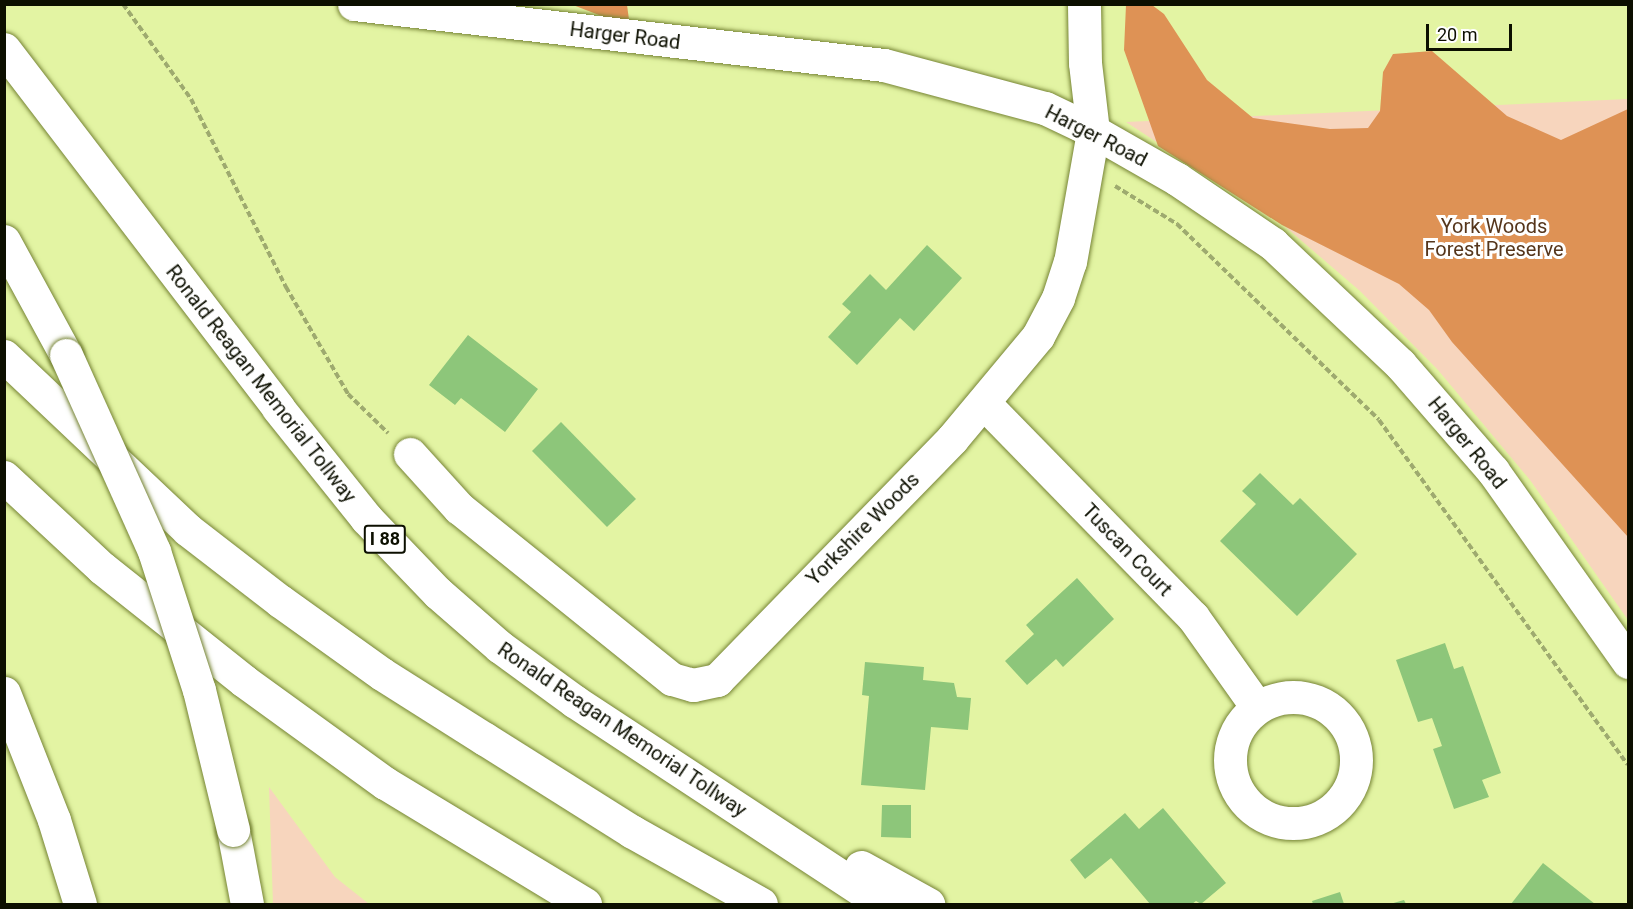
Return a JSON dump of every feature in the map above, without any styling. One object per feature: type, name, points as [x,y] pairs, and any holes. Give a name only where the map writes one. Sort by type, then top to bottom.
[{"type":"main road","name":"Harger Road","points":[[354,4],[884,65],[1005,95],[1045,108],[1094,131],[1186,185],[1273,244],[1400,364],[1492,471],[1629,662]]},
{"type":"main road","name":"Yorkshire Woods","points":[[411,454],[459,508],[672,679],[705,685],[736,663],[984,403],[1038,336],[1058,298],[1078,231],[1094,131],[1085,63],[1084,4]]},
{"type":"main road","name":"Ronald Reagan Memorial Tollway","points":[[4,50],[278,408],[406,561],[509,654],[883,904]]},
{"type":"main road","points":[[4,241],[66,355],[128,486],[172,601],[199,690],[233,830],[247,904]]},
{"type":"main road","points":[[4,356],[189,530],[280,601],[382,674],[533,770],[760,904]]},
{"type":"main road","name":"Tuscan Court","points":[[984,403],[1193,617],[1257,707]]},
{"type":"main road","points":[[4,477],[102,568],[244,681],[385,783],[585,904]]},
{"type":"main road","points":[[4,693],[50,810],[80,904]]},
{"type":"main road","points":[[689,775],[927,904]]},
{"type":"path","points":[[123,4],[191,99],[286,287],[348,393],[411,454]]},
{"type":"path","points":[[1111,183],[1177,224],[1379,420],[1629,765]]},
{"type":"green space","points":[[573,5],[627,5],[630,27]]},
{"type":"green space","name":"York Woods Forest Preserve","points":[[1126,5],[1152,5],[1164,14],[1207,80],[1253,118],[1330,129],[1368,128],[1380,111],[1383,72],[1393,54],[1432,51],[1507,116],[1561,140],[1628,109],[1628,537],[1452,342],[1429,310],[1399,284],[1282,225],[1158,146],[1124,50]]},
{"type":"green space","name":"York Woods Forest Preserve","points":[[1628,99],[1628,620],[1530,480],[1438,370],[1360,291],[1282,224],[1126,122]]},
{"type":"green space","points":[[269,787],[335,877],[369,904],[273,904]]},
{"type":"building","points":[[927,245],[962,278],[914,331],[900,318],[857,365],[828,337],[851,312],[842,304],[870,274],[886,290]]},
{"type":"building","points":[[468,335],[538,389],[505,432],[461,398],[455,405],[429,385]]},
{"type":"building","points":[[561,422],[636,499],[607,527],[532,451]]},
{"type":"building","points":[[1260,473],[1293,505],[1300,498],[1357,554],[1297,616],[1220,541],[1256,504],[1242,491]]},
{"type":"building","points":[[1077,578],[1114,619],[1063,667],[1056,659],[1027,685],[1005,661],[1034,634],[1026,625]]},
{"type":"building","points":[[1445,643],[1454,669],[1463,666],[1501,773],[1482,780],[1489,797],[1454,809],[1433,749],[1442,746],[1432,718],[1418,722],[1396,660]]},
{"type":"building","points":[[865,662],[924,667],[923,680],[954,683],[957,697],[971,698],[968,730],[931,727],[925,790],[861,785],[869,696],[862,695]]},
{"type":"building","points":[[882,805],[911,805],[911,838],[881,837]]},
{"type":"building","points":[[1163,808],[1226,883],[1201,904],[1196,901],[1192,904],[1150,904],[1111,858],[1085,879],[1070,860],[1125,813],[1139,829]]},
{"type":"building","points":[[1543,863],[1595,904],[1511,904]]},
{"type":"building","points":[[1340,892],[1344,904],[1313,904],[1312,901]]},
{"type":"building","points":[[1404,900],[1406,904],[1390,904]]}]
